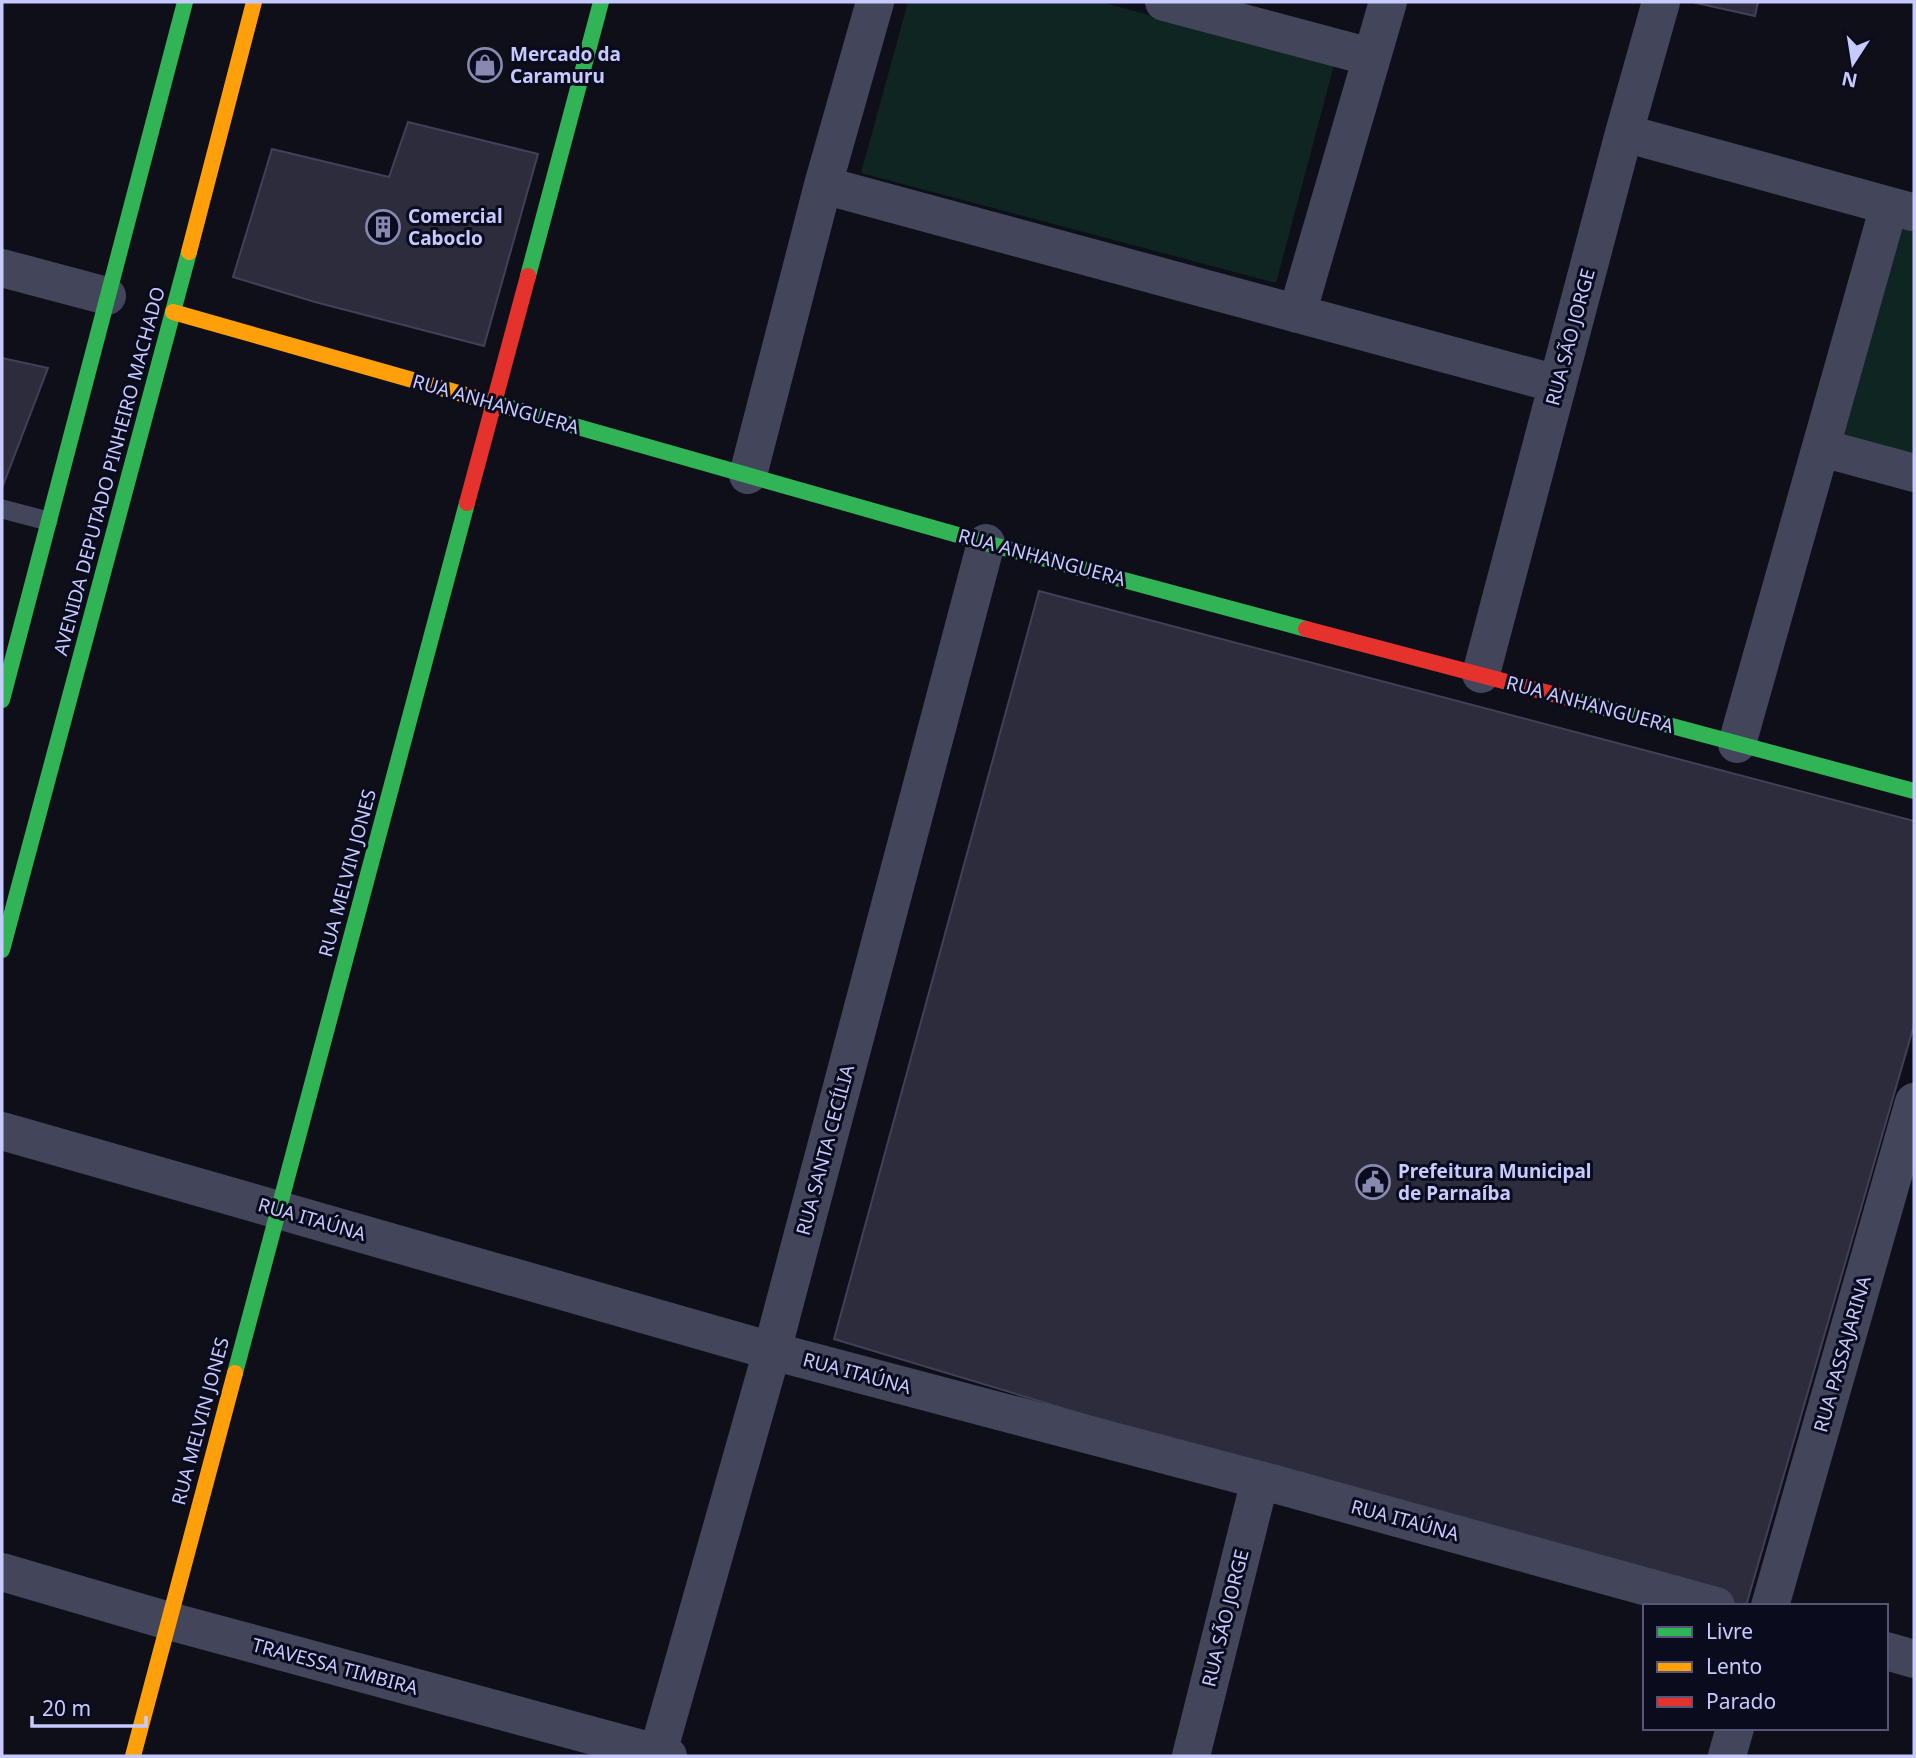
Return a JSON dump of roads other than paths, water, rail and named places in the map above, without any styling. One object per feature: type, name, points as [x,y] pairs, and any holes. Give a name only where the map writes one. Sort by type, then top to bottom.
[{"type":"street","points":[[2,700],[185,2]]},
{"type":"street","name":"AVENIDA DEPUTADO PINHEIRO MACHADO","points":[[2,950],[254,2]]},
{"type":"street","name":"RUA MELVIN JONES","points":[[134,1756],[601,2]]},
{"type":"street","points":[[748,475],[823,185],[875,2]]},
{"type":"street","points":[[1164,2],[1371,57]]},
{"type":"street","points":[[1297,314],[1388,2]]},
{"type":"street","name":"RUA SÃO JORGE","points":[[1481,674],[1661,2]]},
{"type":"street","points":[[1624,133],[1902,209],[1822,448],[1737,744]]},
{"type":"street","points":[[823,185],[1557,384]]},
{"type":"street","points":[[2,268],[107,296]]},
{"type":"street","name":"RUA ANHANGUERA","points":[[173,312],[986,543],[1914,791]]},
{"type":"street","points":[[1822,448],[1914,473]]},
{"type":"street","name":"RUA SANTA CECÍLIA","points":[[661,1755],[772,1351],[986,543]]},
{"type":"street","name":"RUA PASSAJARINA","points":[[1771,1604],[1914,1102]]},
{"type":"street","name":"RUA ITAÚNA","points":[[2,1131],[772,1351],[1260,1480],[1709,1604]]},
{"type":"street","name":"RUA SÃO JORGE","points":[[1191,1756],[1260,1480]]},
{"type":"street","name":"TRAVESSA TIMBIRA","points":[[2,1572],[169,1621],[661,1755]]},
{"type":"street","points":[[1888,1652],[1914,1659]]},
{"type":"street","points":[[1727,1756],[1734,1730]]},
{"type":"lane","points":[[2,509],[48,521]]},
{"type":"place","name":"Mercado da Caramuru","points":[[485,65]]},
{"type":"place","name":"Comercial Caboclo","points":[[383,227]]},
{"type":"place","name":"Prefeitura Municipal de Parnaíba","points":[[1373,1182]]}]
